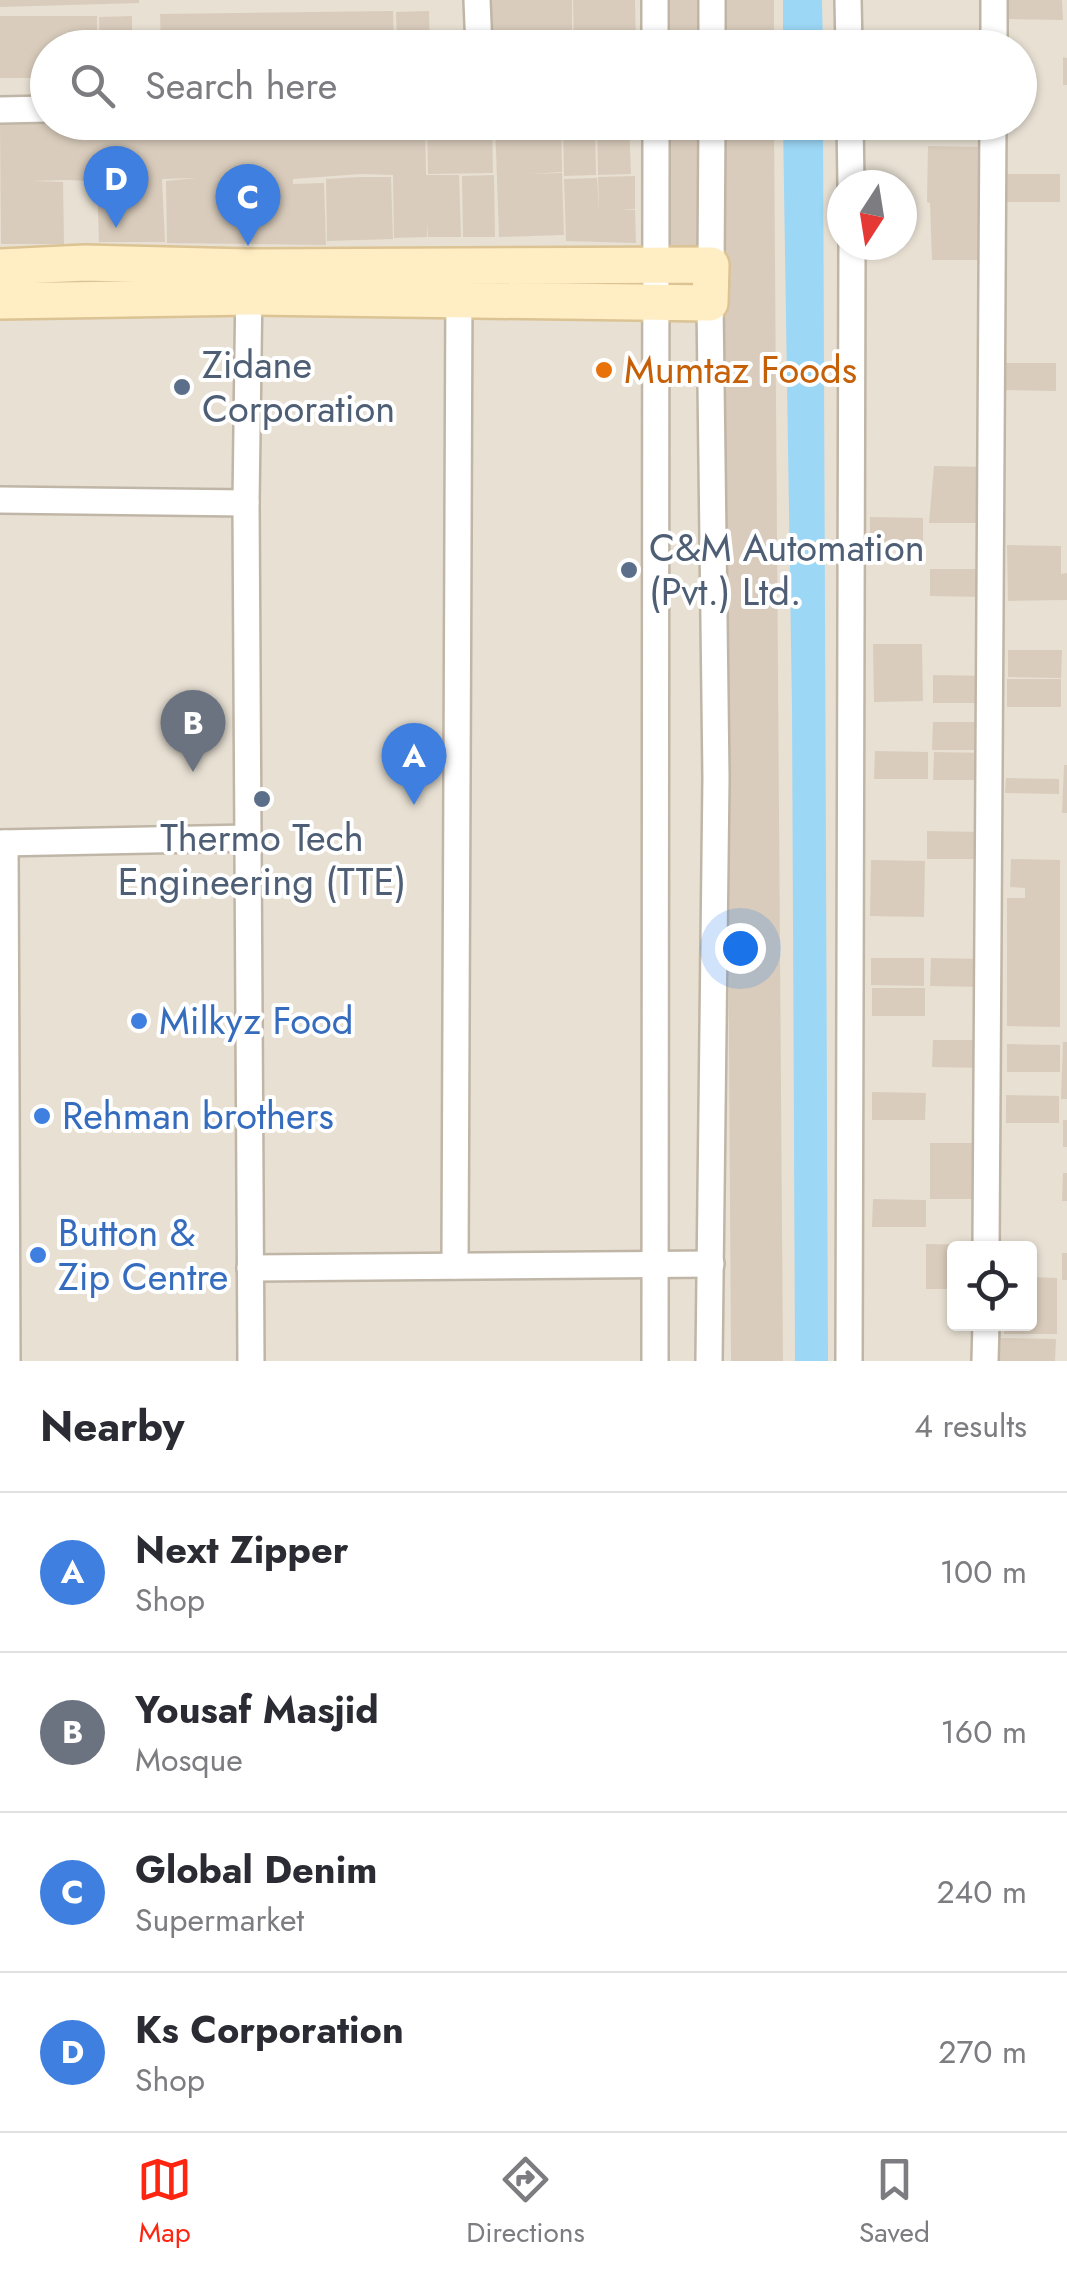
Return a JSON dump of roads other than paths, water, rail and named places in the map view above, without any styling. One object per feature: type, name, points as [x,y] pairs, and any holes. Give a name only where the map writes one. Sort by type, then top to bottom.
[{"type":"street","points":[[478,0],[479,30]]},
{"type":"street","points":[[655,0],[655,30]]},
{"type":"street","points":[[712,0],[712,30]]},
{"type":"street","points":[[848,0],[849,30]]},
{"type":"street","points":[[994,0],[994,30]]},
{"type":"street","points":[[0,110],[30,109]]},
{"type":"street","points":[[655,1361],[656,140]]},
{"type":"street","points":[[709,1361],[716,778],[712,140]]},
{"type":"street","points":[[850,140],[851,170]]},
{"type":"street","points":[[986,1241],[993,140]]},
{"type":"street","points":[[849,1361],[852,260]]},
{"type":"street","points":[[0,267],[85,263],[249,282],[658,283],[710,266]]},
{"type":"street","points":[[82,301],[85,263]]},
{"type":"street","points":[[0,301],[82,301],[249,282]]},
{"type":"street","points":[[249,282],[246,503],[250,1361]]},
{"type":"street","points":[[455,1266],[459,283]]},
{"type":"street","points":[[658,283],[710,303]]},
{"type":"street","points":[[0,500],[246,503]]},
{"type":"street","points":[[8,1361],[3,842],[249,838]]},
{"type":"street","points":[[250,1268],[711,1264]]},
{"type":"street","points":[[986,1331],[986,1361]]},
{"type":"water","points":[[783,0],[822,0],[823,30],[783,30]]},
{"type":"water","points":[[783,140],[823,140],[828,1361],[795,1361],[792,706]]},
{"type":"place","name":"Ks Corporation","points":[[116,228]]},
{"type":"place","name":"Global Denim","points":[[248,246]]},
{"type":"place","name":"Mumtaz Foods","points":[[604,370]]},
{"type":"place","name":"Zidane Corporation","points":[[182,387]]},
{"type":"place","name":"C&M Automation (Pvt.) Ltd.","points":[[629,570]]},
{"type":"place","name":"Yousaf Masjid","points":[[193,772]]},
{"type":"place","name":"Thermo Tech Engineering (TTE)","points":[[262,799]]},
{"type":"place","name":"Next Zipper","points":[[414,805]]},
{"type":"place","name":"Milkyz Food","points":[[139,1021]]},
{"type":"place","name":"Rehman brothers","points":[[42,1116]]},
{"type":"place","name":"Button & Zip Centre","points":[[38,1255]]}]
